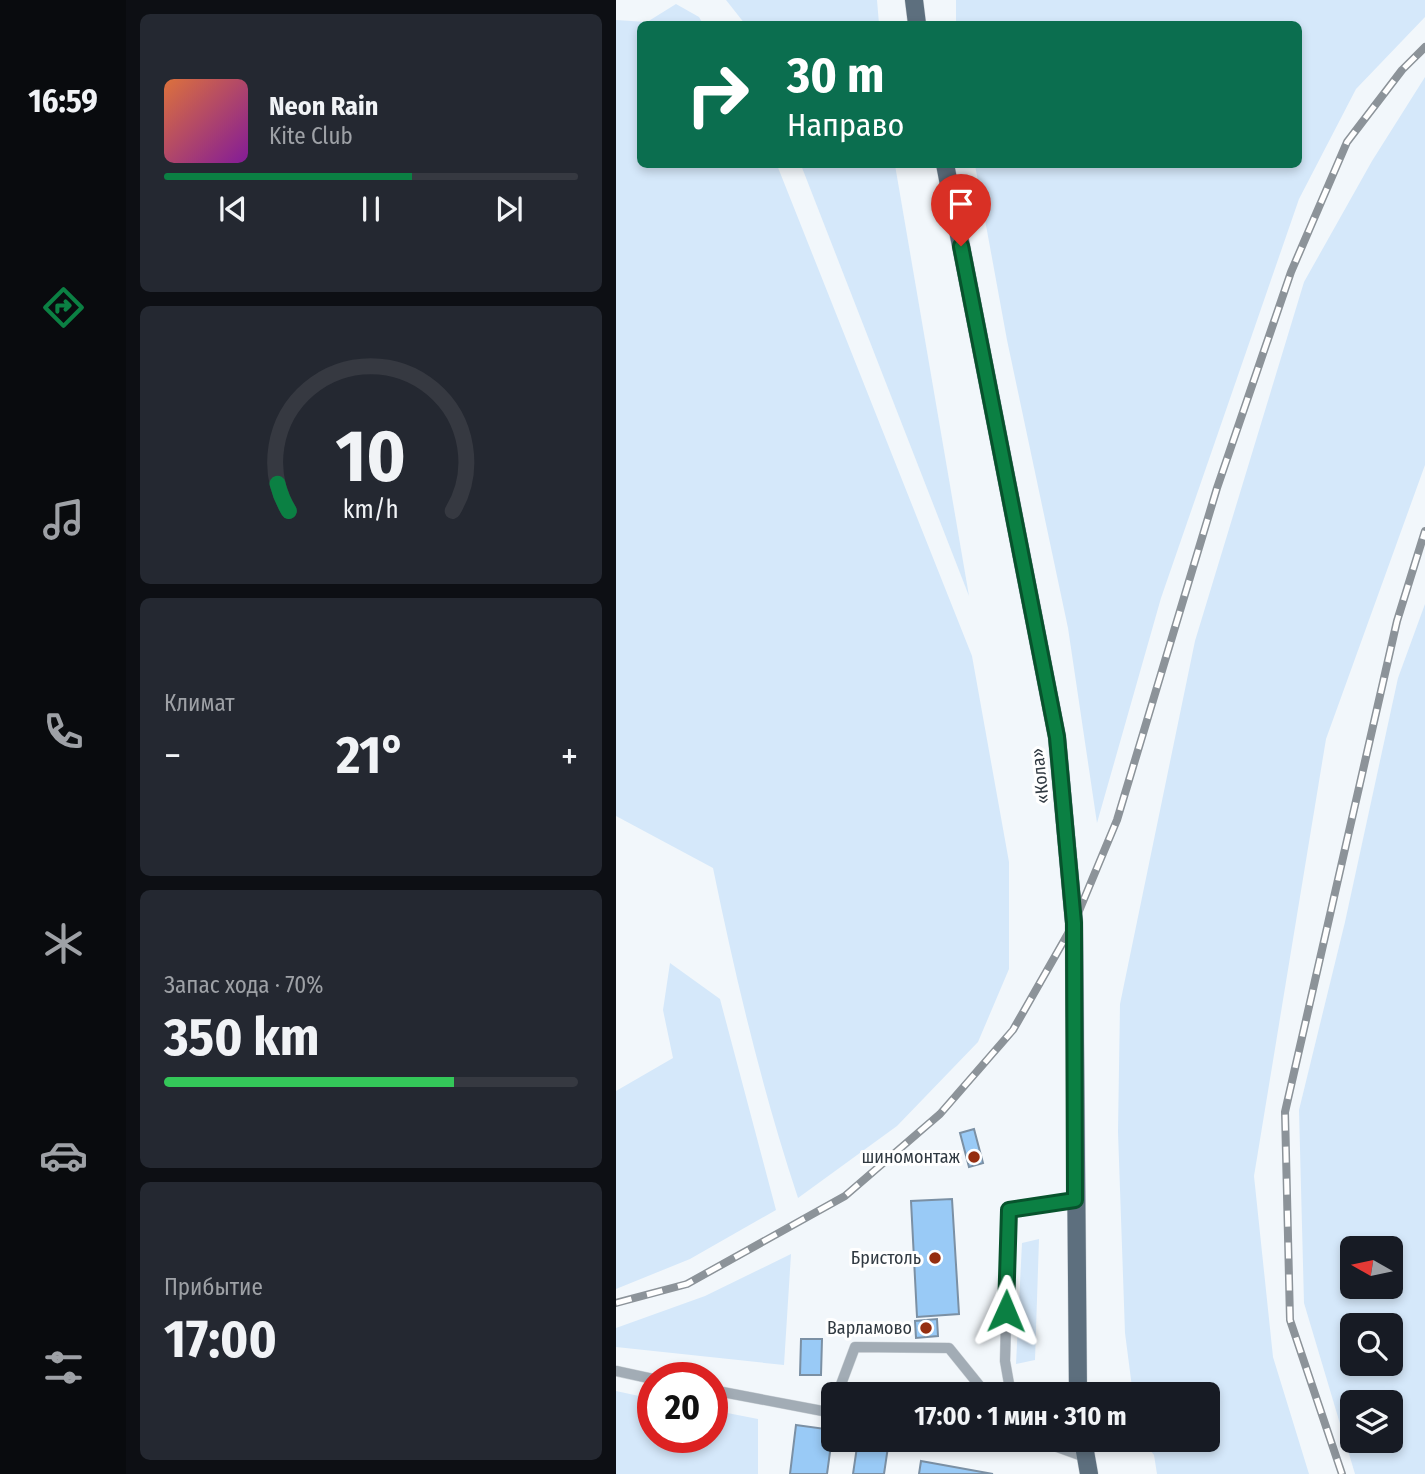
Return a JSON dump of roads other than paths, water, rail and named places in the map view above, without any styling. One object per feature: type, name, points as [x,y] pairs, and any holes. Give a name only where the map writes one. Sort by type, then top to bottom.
[{"type":"main road","points":[[914,0],[917,21]]},
{"type":"main road","name":"«Кола»","points":[[946,168],[1057,737],[1074,923],[1078,1382]]},
{"type":"lane","points":[[1009,1382],[1005,1362],[1009,1210],[1075,1200]]},
{"type":"lane","points":[[842,1382],[855,1348],[949,1348],[976,1382]]},
{"type":"lane","points":[[616,1371],[637,1375]]},
{"type":"lane","points":[[728,1393],[821,1408]]},
{"type":"railway","points":[[616,1303],[687,1284],[845,1196],[940,1114],[1013,1030],[1074,923],[1117,820],[1217,488],[1291,272],[1347,142],[1402,70],[1425,47]]},
{"type":"railway","points":[[1342,1474],[1290,1320],[1285,1112],[1397,621],[1425,531]]},
{"type":"place","name":"шиномонтаж","points":[[974,1157]]},
{"type":"place","name":"Бристоль","points":[[935,1258]]},
{"type":"place","name":"Варламово","points":[[926,1328]]}]
